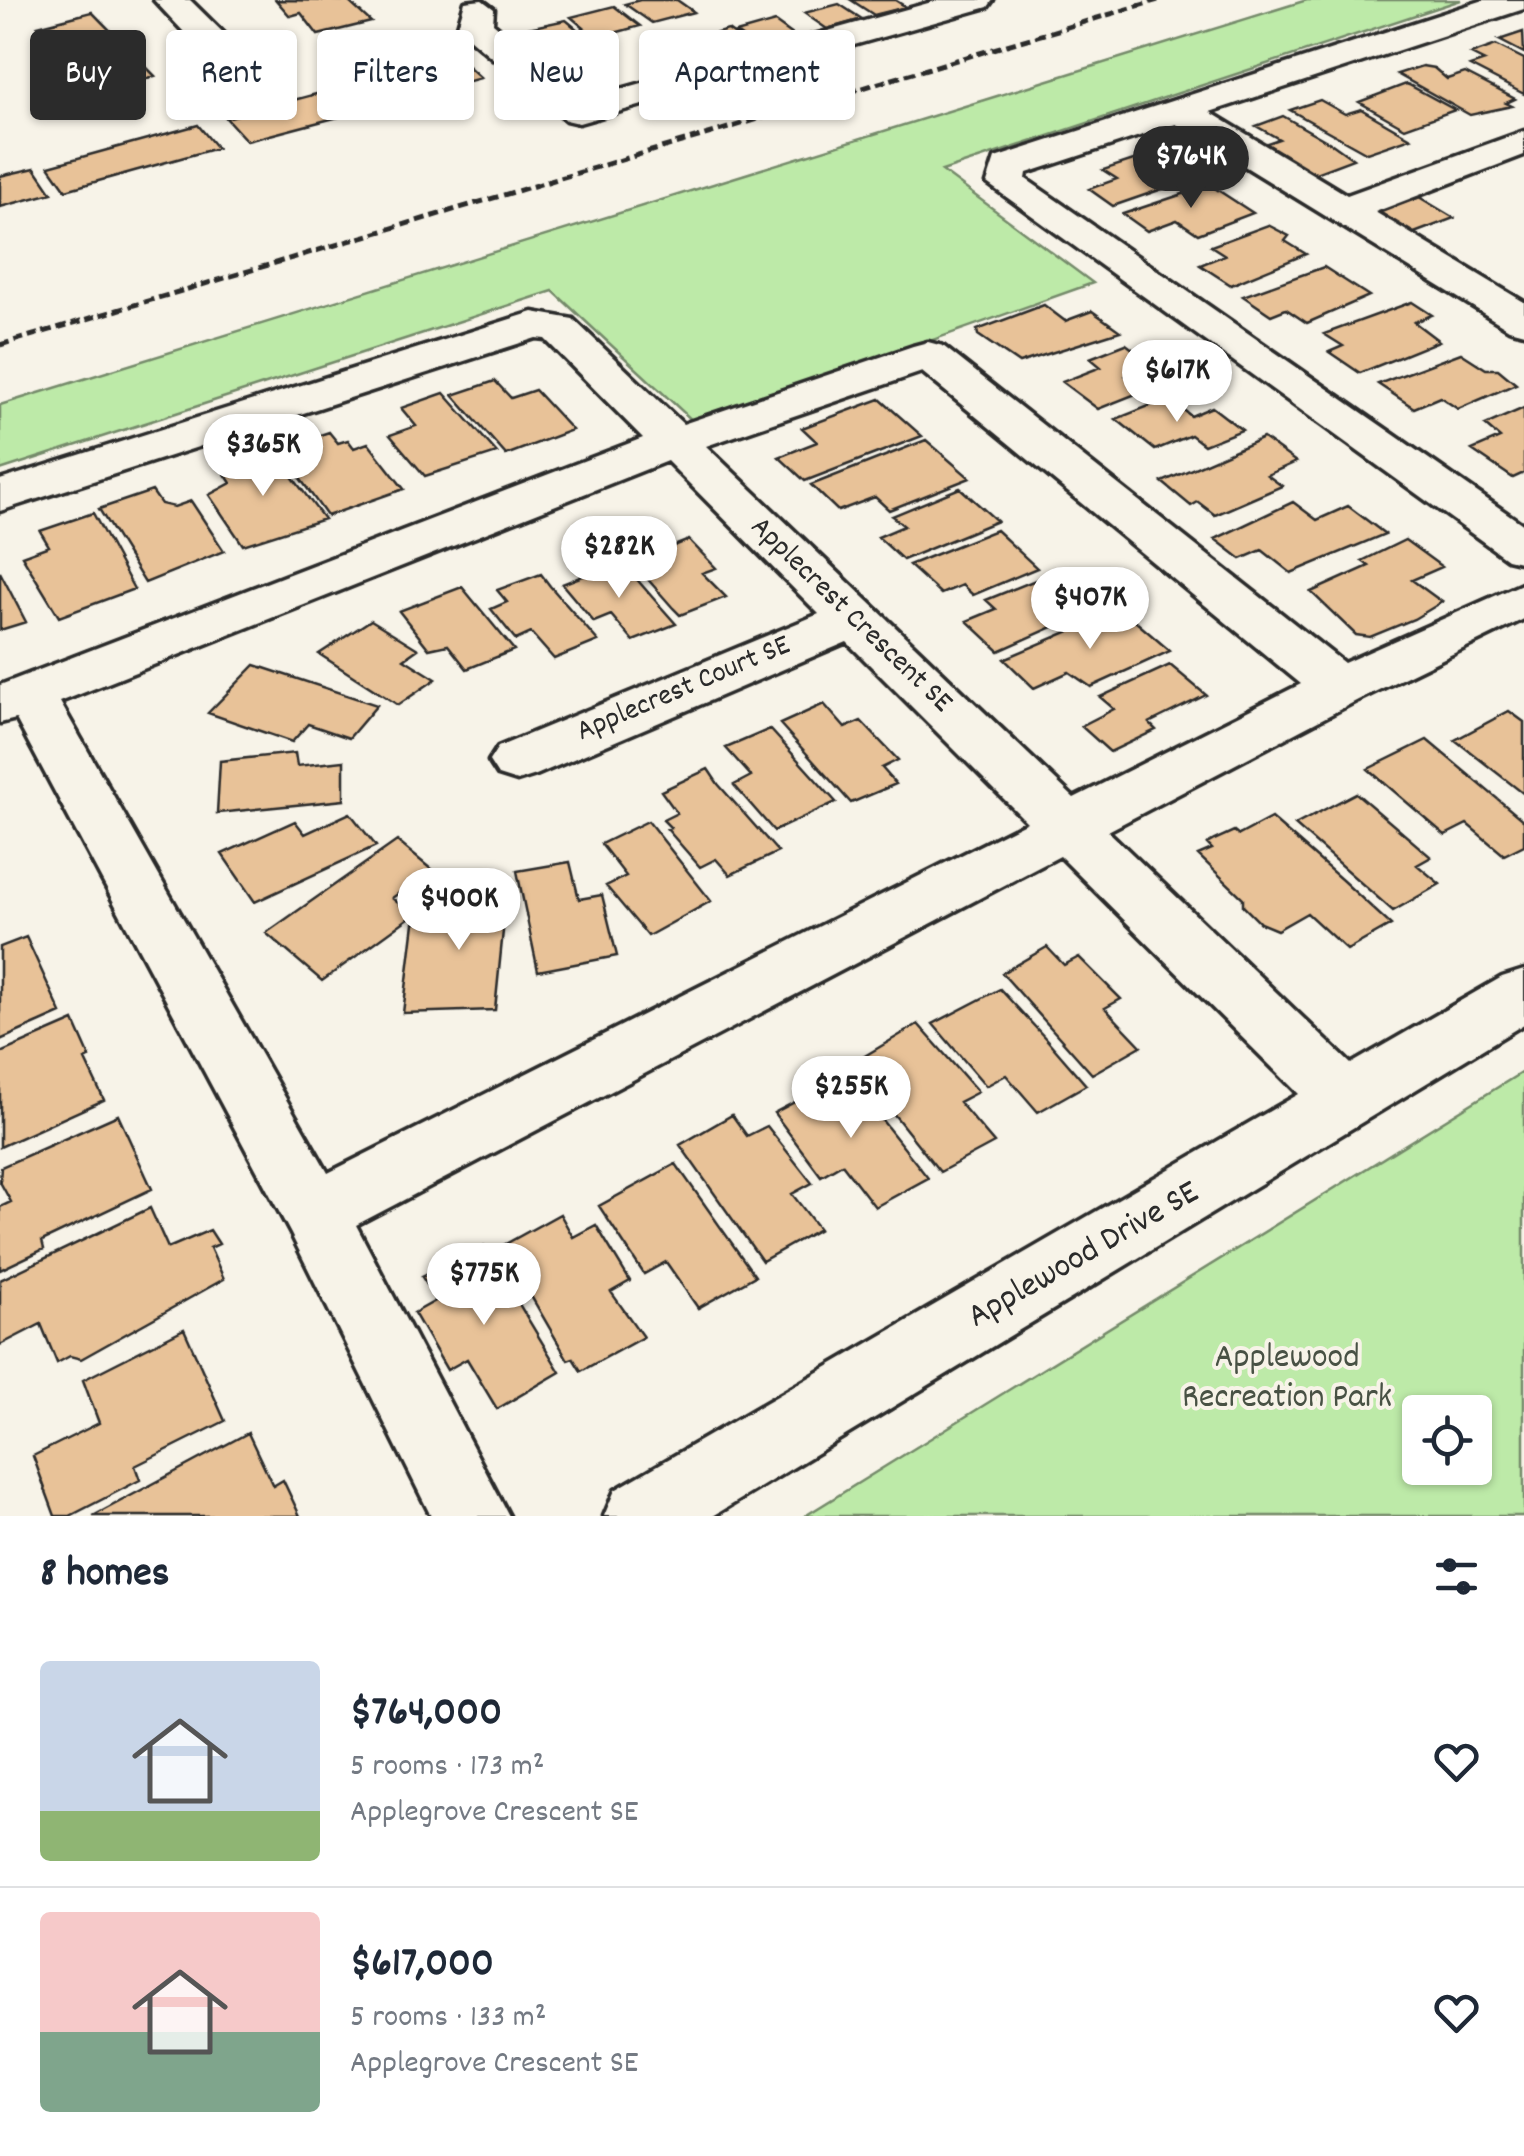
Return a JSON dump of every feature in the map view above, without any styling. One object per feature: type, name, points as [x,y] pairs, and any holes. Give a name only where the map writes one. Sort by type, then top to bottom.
[{"type":"street","points":[[171,0],[201,30]]},
{"type":"street","points":[[512,0],[472,4],[475,26],[579,112],[976,0]]},
{"type":"street","points":[[1518,0],[1009,166],[1006,183],[1524,548]]},
{"type":"street","points":[[1180,110],[1524,320]]},
{"type":"street","points":[[1340,211],[1524,142]]},
{"type":"street","name":"Applecrest Crescent SE","points":[[0,496],[533,325],[558,328],[1347,1101]]},
{"type":"street","points":[[471,1516],[315,1212],[14,699],[674,442],[928,355],[1339,687]]},
{"type":"street","points":[[315,1212],[1339,687],[1524,599]]},
{"type":"street","name":"Applecrest Court SE","points":[[517,761],[852,620]]},
{"type":"street","name":"Applewood Drive SE","points":[[642,1516],[1524,994]]},
{"type":"green space","points":[[1307,0],[1461,0],[942,171],[1093,283],[696,424],[553,291],[0,470],[0,405]]},
{"type":"green space","name":"Applewood Recreation Park","points":[[1524,1071],[1524,1516],[805,1516]]},
{"type":"building","points":[[276,0],[348,1],[371,22],[338,30],[317,30],[317,34],[301,13],[290,16]]},
{"type":"building","points":[[677,0],[694,12],[652,23],[625,4]]},
{"type":"building","points":[[851,0],[895,0],[906,7],[874,15]]},
{"type":"building","points":[[839,4],[862,19],[827,29],[804,13]]},
{"type":"building","points":[[614,6],[640,26],[619,32],[586,30],[571,17]]},
{"type":"building","points":[[92,12],[110,30],[42,30],[38,26]]},
{"type":"building","points":[[566,20],[578,30],[519,30]]},
{"type":"building","points":[[775,22],[786,30],[747,30]]},
{"type":"building","points":[[1523,32],[1524,53],[1499,40]]},
{"type":"building","points":[[1496,45],[1524,59],[1524,94],[1470,66],[1485,61],[1471,54]]},
{"type":"building","points":[[1422,66],[1434,68],[1447,79],[1465,73],[1515,99],[1506,103],[1512,106],[1470,115],[1397,74]]},
{"type":"building","points":[[1406,84],[1455,110],[1405,128],[1359,102]]},
{"type":"building","points":[[317,94],[317,120],[327,120],[247,141],[228,120],[297,120],[297,99]]},
{"type":"building","points":[[1320,100],[1345,114],[1361,109],[1411,138],[1367,153],[1290,110]]},
{"type":"building","points":[[1283,116],[1353,159],[1313,174],[1264,144],[1279,139],[1256,126]]},
{"type":"building","points":[[198,125],[217,148],[66,190],[49,166]]},
{"type":"building","points":[[1161,151],[1197,177],[1113,206],[1089,189],[1117,179],[1103,170]]},
{"type":"building","points":[[35,168],[52,193],[0,207],[0,176]]},
{"type":"building","points":[[1210,185],[1253,213],[1198,234],[1177,220],[1147,231],[1123,214]]},
{"type":"building","points":[[1419,197],[1454,218],[1409,235],[1374,214]]},
{"type":"building","points":[[1268,225],[1289,236],[1285,241],[1306,254],[1231,285],[1200,265],[1225,255],[1211,246]]},
{"type":"building","points":[[1324,267],[1369,296],[1307,323],[1286,309],[1271,315],[1243,296]]},
{"type":"building","points":[[1412,302],[1432,315],[1414,322],[1439,341],[1360,373],[1329,352],[1343,346],[1324,334]]},
{"type":"building","points":[[1044,305],[1065,321],[1092,311],[1120,331],[1019,363],[978,335],[977,330]]},
{"type":"building","points":[[1126,344],[1154,365],[1126,376],[1146,390],[1098,409],[1062,382],[1101,367],[1090,358]]},
{"type":"building","points":[[1461,353],[1486,369],[1498,369],[1516,384],[1458,409],[1440,397],[1414,408],[1378,384]]},
{"type":"building","points":[[495,381],[511,398],[535,390],[572,430],[506,455],[453,395]]},
{"type":"building","points":[[444,393],[497,453],[425,476],[390,435],[416,426],[401,408]]},
{"type":"building","points":[[1169,398],[1191,416],[1212,407],[1242,430],[1204,445],[1191,435],[1155,450],[1116,419]]},
{"type":"building","points":[[880,399],[922,436],[805,481],[779,457],[817,442],[802,428]]},
{"type":"building","points":[[1524,408],[1524,473],[1513,478],[1472,450],[1500,438],[1485,425]]},
{"type":"building","points":[[329,432],[338,443],[348,440],[354,448],[368,443],[404,489],[327,516],[279,449]]},
{"type":"building","points":[[1263,438],[1296,462],[1267,475],[1282,486],[1215,515],[1198,502],[1191,506],[1162,482]]},
{"type":"building","points":[[926,440],[970,478],[889,510],[875,497],[838,511],[811,485]]},
{"type":"building","points":[[273,451],[324,519],[243,545],[209,495],[231,483],[221,468]]},
{"type":"building","points":[[960,488],[997,521],[903,560],[878,537],[904,526],[892,516]]},
{"type":"building","points":[[152,491],[161,504],[174,507],[191,501],[224,551],[145,583],[99,509]]},
{"type":"building","points":[[1293,502],[1317,520],[1348,506],[1385,534],[1291,573],[1262,550],[1241,559],[1215,539]]},
{"type":"building","points":[[93,513],[134,589],[59,617],[22,556],[49,546],[40,531]]},
{"type":"building","points":[[996,530],[1037,568],[973,595],[962,585],[941,594],[909,565]]},
{"type":"building","points":[[663,534],[674,546],[689,540],[716,568],[702,573],[726,597],[680,615],[673,608],[623,551]]},
{"type":"building","points":[[1405,540],[1442,567],[1412,580],[1442,602],[1414,619],[1370,637],[1356,635],[1311,592],[1369,566],[1362,561]]},
{"type":"building","points":[[621,561],[676,624],[633,641],[611,615],[594,622],[562,584]]},
{"type":"building","points":[[0,572],[26,622],[0,630]]},
{"type":"building","points":[[541,574],[598,641],[554,659],[531,633],[516,640],[491,609],[507,602],[497,590]]},
{"type":"building","points":[[1043,577],[1052,585],[1067,579],[1095,608],[999,651],[967,621],[996,609],[986,600]]},
{"type":"building","points":[[462,587],[514,650],[467,669],[448,645],[429,649],[399,611]]},
{"type":"building","points":[[1121,609],[1170,651],[1091,687],[1069,672],[1034,688],[1004,659]]},
{"type":"building","points":[[371,620],[418,649],[404,659],[436,679],[398,705],[319,654]]},
{"type":"building","points":[[255,665],[377,705],[349,738],[308,724],[292,742],[208,713]]},
{"type":"building","points":[[1170,665],[1206,695],[1149,723],[1156,730],[1110,752],[1081,726],[1114,709],[1100,697]]},
{"type":"building","points":[[824,704],[845,728],[861,721],[898,760],[882,768],[896,784],[851,803],[780,724]]},
{"type":"building","points":[[1509,711],[1524,722],[1524,794],[1455,740]]},
{"type":"building","points":[[770,729],[836,802],[774,831],[734,785],[751,776],[726,748]]},
{"type":"building","points":[[1427,740],[1524,821],[1524,845],[1504,855],[1467,824],[1445,835],[1368,769]]},
{"type":"building","points":[[295,753],[297,766],[344,761],[344,800],[217,813],[220,761]]},
{"type":"building","points":[[708,769],[778,852],[730,875],[716,859],[700,867],[667,829],[671,828],[663,820],[677,813],[661,791]]},
{"type":"building","points":[[1356,793],[1431,857],[1417,865],[1440,884],[1393,911],[1295,825]]},
{"type":"building","points":[[350,813],[376,846],[255,902],[222,854],[295,821],[305,834]]},
{"type":"building","points":[[1271,818],[1391,925],[1347,950],[1307,913],[1277,930],[1260,923],[1243,906],[1243,898],[1198,855],[1212,849],[1207,844],[1214,840],[1234,831],[1239,835]]},
{"type":"building","points":[[648,821],[711,901],[648,936],[606,886],[626,876],[601,844]]},
{"type":"building","points":[[397,841],[432,870],[392,898],[413,915],[322,981],[266,933]]},
{"type":"building","points":[[570,862],[579,899],[602,895],[617,956],[538,971],[517,871]]},
{"type":"building","points":[[508,881],[495,1010],[403,1013],[414,923],[446,922],[450,883]]},
{"type":"building","points":[[26,937],[61,1013],[0,1040],[0,947]]},
{"type":"building","points":[[1047,947],[1064,965],[1079,957],[1121,999],[1105,1008],[1141,1046],[1092,1074],[1002,973]]},
{"type":"building","points":[[1000,989],[1086,1085],[1038,1112],[1006,1075],[986,1086],[933,1024]]},
{"type":"building","points":[[74,1021],[90,1057],[85,1060],[104,1100],[0,1147],[0,1053]]},
{"type":"building","points":[[918,1024],[978,1092],[959,1102],[994,1143],[940,1172],[853,1063]]},
{"type":"building","points":[[846,1075],[928,1178],[875,1207],[842,1164],[821,1176],[774,1113]]},
{"type":"building","points":[[118,1115],[152,1189],[42,1241],[44,1249],[0,1270],[0,1207],[11,1202],[0,1182],[1,1167]]},
{"type":"building","points":[[732,1115],[747,1136],[767,1126],[812,1183],[792,1194],[819,1229],[762,1261],[680,1145]]},
{"type":"building","points":[[676,1164],[755,1276],[698,1308],[666,1262],[644,1274],[599,1206]]},
{"type":"building","points":[[150,1208],[168,1248],[210,1230],[219,1244],[210,1248],[224,1279],[81,1359],[70,1356],[57,1363],[41,1324],[0,1345],[0,1280]]},
{"type":"building","points":[[560,1214],[573,1237],[596,1225],[630,1281],[611,1292],[643,1337],[581,1371],[573,1358],[568,1360],[502,1246]]},
{"type":"building","points":[[484,1246],[560,1372],[497,1409],[467,1359],[447,1370],[414,1313],[437,1300],[422,1277]]},
{"type":"building","points":[[184,1329],[225,1421],[135,1466],[140,1480],[70,1516],[55,1516],[33,1456],[99,1423],[83,1380]]},
{"type":"building","points":[[248,1433],[273,1486],[283,1480],[300,1516],[93,1516]]},
{"type":"railway","points":[[0,345],[1158,0]]}]
